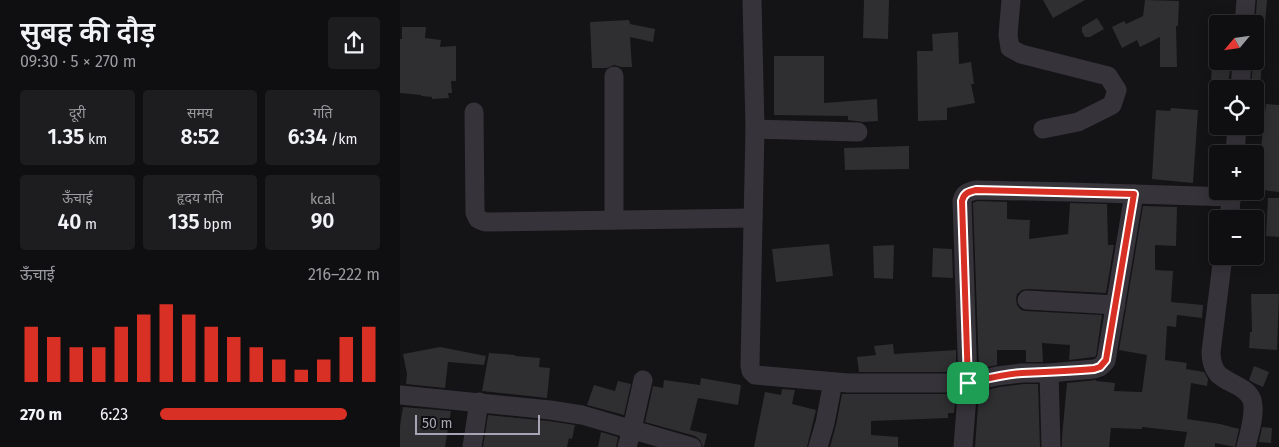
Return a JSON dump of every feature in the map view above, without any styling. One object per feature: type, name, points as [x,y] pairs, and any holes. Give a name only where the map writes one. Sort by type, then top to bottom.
[{"type":"street","points":[[752,0],[755,129],[750,355],[751,371],[755,375],[833,382],[968,383],[1013,374],[1049,373],[1100,367],[1106,360],[1134,194]]},
{"type":"street","points":[[1011,0],[1008,35],[1010,48],[1021,54],[1108,76],[1117,90],[1112,105],[1078,122],[1043,129]]},
{"type":"street","points":[[1245,15],[1246,0]]},
{"type":"street","points":[[614,76],[614,220]]},
{"type":"street","points":[[474,112],[475,212],[478,219],[485,222],[753,218]]},
{"type":"street","points":[[755,129],[858,132]]},
{"type":"street","points":[[963,447],[968,383],[962,201],[964,196],[968,192],[976,190],[1209,194]]},
{"type":"street","points":[[1223,265],[1210,352],[1212,363],[1218,374],[1245,391],[1252,399],[1253,411],[1246,447]]},
{"type":"street","points":[[1027,300],[1116,305]]},
{"type":"street","points":[[1049,373],[1051,447]]},
{"type":"street","points":[[627,447],[643,380]]},
{"type":"street","points":[[818,447],[833,382]]},
{"type":"street","points":[[401,395],[479,402],[582,415],[692,447]]},
{"type":"street","points":[[472,447],[479,402]]},
{"type":"building","points":[[864,0],[889,0],[888,39],[863,38]]},
{"type":"building","points":[[1043,0],[1085,0],[1053,18]]},
{"type":"building","points":[[1145,0],[1179,1],[1178,26],[1176,26],[1177,67],[1160,67],[1160,37],[1140,47],[1137,40],[1122,48],[1112,27],[1124,21],[1126,24],[1143,16]]},
{"type":"building","points":[[1257,0],[1267,0],[1265,24],[1264,15],[1256,15]]},
{"type":"building","points":[[1097,18],[1104,29],[1090,37],[1085,37],[1082,27]]},
{"type":"building","points":[[629,20],[630,24],[655,29],[653,42],[630,37],[632,67],[614,65],[607,68],[592,68],[590,22]]},
{"type":"building","points":[[402,27],[426,27],[425,38],[441,40],[440,47],[456,46],[456,81],[451,81],[452,93],[448,93],[449,98],[432,99],[432,97],[400,93],[400,39],[402,39]]},
{"type":"building","points":[[958,32],[959,64],[971,62],[974,84],[971,84],[975,103],[947,108],[947,120],[918,121],[917,51],[933,51],[932,34]]},
{"type":"building","points":[[774,56],[824,56],[824,103],[877,99],[878,121],[848,120],[848,116],[774,115]]},
{"type":"building","points":[[1212,70],[1230,70],[1229,80],[1211,80]]},
{"type":"building","points":[[1252,70],[1261,70],[1261,80],[1252,80]]},
{"type":"building","points":[[1266,104],[1279,105],[1279,192],[1264,190],[1264,145],[1261,145],[1264,135]]},
{"type":"building","points":[[1171,108],[1198,110],[1193,183],[1152,179],[1156,110],[1170,111]]},
{"type":"building","points":[[909,146],[909,169],[845,170],[844,148]]},
{"type":"building","points":[[1268,198],[1279,198],[1279,237],[1266,236]]},
{"type":"building","points":[[977,201],[1007,202],[1007,219],[1030,220],[1029,239],[1068,234],[1070,203],[1107,204],[1108,245],[1114,245],[1106,293],[1028,289],[1022,290],[1017,294],[1016,299],[1017,305],[1021,310],[1026,311],[1102,315],[1096,356],[1069,360],[1070,345],[1042,343],[1043,362],[1026,362],[1026,350],[997,350],[997,365],[979,369],[973,203]]},
{"type":"building","points":[[1143,206],[1177,207],[1176,246],[1155,245],[1155,270],[1173,271],[1171,302],[1203,305],[1202,318],[1177,315],[1176,327],[1167,326],[1165,360],[1187,363],[1186,369],[1204,372],[1208,379],[1207,386],[1191,383],[1187,419],[1239,429],[1235,447],[1215,443],[1215,447],[1184,447],[1187,432],[1142,427],[1142,429],[1111,428],[1109,447],[1062,447],[1067,383],[1096,380],[1115,383],[1114,391],[1142,392],[1147,355],[1119,350]]},
{"type":"building","points":[[829,244],[833,276],[776,282],[772,249]]},
{"type":"building","points":[[894,245],[893,279],[874,278],[873,246]]},
{"type":"building","points":[[933,248],[952,249],[953,278],[932,277]]},
{"type":"building","points":[[1251,294],[1279,294],[1277,350],[1249,348],[1250,332],[1252,332]]},
{"type":"building","points":[[893,344],[894,354],[956,350],[956,372],[859,372],[857,357],[876,355],[874,346]]},
{"type":"building","points":[[440,347],[486,356],[484,365],[448,362],[445,388],[406,384],[407,374],[403,354]]},
{"type":"building","points":[[489,353],[540,358],[539,367],[550,368],[547,398],[482,391]]},
{"type":"building","points":[[1254,366],[1269,372],[1263,387],[1249,380]]},
{"type":"building","points":[[701,378],[741,385],[738,405],[698,398],[690,430],[707,434],[704,447],[695,436],[645,422],[653,386],[663,388],[664,380],[700,385]]},
{"type":"building","points":[[618,381],[631,384],[624,415],[587,405],[594,385],[615,391]]},
{"type":"building","points":[[1023,384],[1038,384],[1040,447],[975,447],[979,392]]},
{"type":"building","points":[[782,389],[795,390],[792,404],[816,410],[807,447],[754,447],[765,392],[781,395]]},
{"type":"building","points":[[842,394],[956,394],[954,413],[948,413],[948,418],[871,421],[871,435],[898,437],[898,447],[830,447]]},
{"type":"building","points":[[403,407],[451,411],[445,447],[400,447],[400,426]]},
{"type":"building","points":[[488,415],[575,425],[572,439],[569,438],[567,447],[483,447]]},
{"type":"building","points":[[1262,427],[1272,428],[1271,443],[1259,442]]},
{"type":"building","points":[[601,432],[618,437],[616,447],[598,447]]},
{"type":"route","points":[[976,190],[1134,194],[1106,360],[1100,367],[1049,373],[1022,373],[997,376],[968,383],[962,201],[964,196],[968,192],[976,190]]}]
